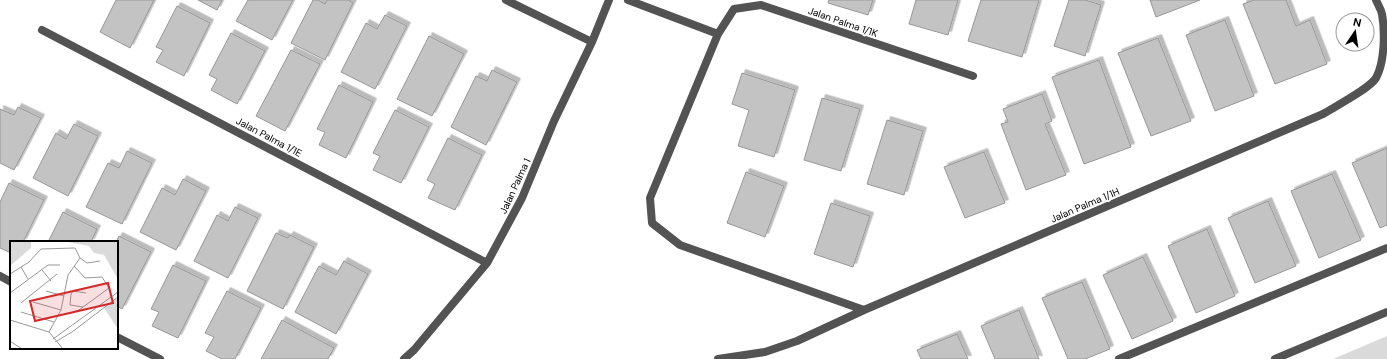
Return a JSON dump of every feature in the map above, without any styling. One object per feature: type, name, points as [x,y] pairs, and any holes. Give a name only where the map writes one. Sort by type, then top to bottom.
[{"type":"street","points":[[506,0],[592,42]]},
{"type":"street","name":"Jalan Palma 1","points":[[404,359],[419,344],[487,263],[522,198],[554,121],[592,42],[609,0]]},
{"type":"street","points":[[628,0],[718,34]]},
{"type":"street","name":"Jalan Palma 1/1H","points":[[718,359],[765,352],[797,341],[864,310],[1323,114],[1367,86],[1376,78],[1381,65],[1384,38],[1382,12],[1376,0]]},
{"type":"street","name":"Jalan Palma 1/1K","points":[[864,310],[680,245],[652,224],[650,198],[718,34],[734,9],[761,5],[973,76]]},
{"type":"street","name":"Jalan Palma 1/1E","points":[[42,30],[487,263]]},
{"type":"street","points":[[1119,359],[1387,248]]},
{"type":"street","points":[[0,276],[10,281]]},
{"type":"street","points":[[1275,359],[1387,312]]},
{"type":"street","points":[[118,338],[160,359]]},
{"type":"shaded area","points":[[1387,336],[1387,359],[1333,359]]},
{"type":"building","points":[[116,0],[154,0],[130,48],[100,32]]},
{"type":"building","points":[[198,0],[222,0],[217,10]]},
{"type":"building","points":[[248,0],[293,0],[272,40],[236,21]]},
{"type":"building","points":[[313,0],[318,0],[325,4],[327,0],[348,0],[353,3],[325,60],[291,43]]},
{"type":"building","points":[[829,0],[873,0],[868,15],[828,3]]},
{"type":"building","points":[[916,0],[958,0],[948,35],[909,24]]},
{"type":"building","points":[[981,0],[1039,0],[1022,57],[968,41]]},
{"type":"building","points":[[1069,0],[1085,0],[1101,5],[1085,56],[1054,46]]},
{"type":"building","points":[[1150,0],[1200,0],[1156,17]]},
{"type":"building","points":[[1254,0],[1286,0],[1296,26],[1310,20],[1327,64],[1275,84],[1243,4]]},
{"type":"building","points":[[177,6],[210,23],[184,76],[156,62],[163,50],[156,47]]},
{"type":"building","points":[[385,15],[407,26],[375,89],[341,72],[366,23],[377,29]]},
{"type":"building","points":[[1225,20],[1254,96],[1215,111],[1186,35]]},
{"type":"building","points":[[231,33],[265,51],[237,104],[211,90],[217,79],[209,75]]},
{"type":"building","points":[[429,36],[464,54],[432,116],[397,99]]},
{"type":"building","points":[[1158,38],[1191,121],[1151,136],[1118,53]]},
{"type":"building","points":[[291,50],[320,64],[285,131],[256,116]]},
{"type":"building","points":[[1099,60],[1131,147],[1084,164],[1052,77]]},
{"type":"building","points":[[492,70],[517,82],[486,145],[451,127],[476,76],[487,81]]},
{"type":"building","points":[[742,73],[795,90],[774,157],[738,146],[749,110],[732,104]]},
{"type":"building","points":[[339,85],[373,102],[346,158],[319,145],[325,132],[317,129]]},
{"type":"building","points":[[1042,94],[1052,121],[1045,124],[1066,175],[1026,190],[1001,124],[1008,122],[1003,109]]},
{"type":"building","points":[[822,98],[860,109],[841,171],[804,160]]},
{"type":"building","points":[[18,107],[41,118],[14,170],[0,163],[0,109],[14,115]]},
{"type":"building","points":[[395,110],[429,127],[401,183],[373,170],[380,156],[373,153]]},
{"type":"building","points":[[887,120],[923,131],[904,195],[867,184]]},
{"type":"building","points":[[74,124],[98,136],[68,196],[33,178],[56,133],[66,139]]},
{"type":"building","points":[[448,138],[482,155],[455,210],[428,198],[435,184],[427,180]]},
{"type":"building","points":[[1387,148],[1387,225],[1380,228],[1352,163]]},
{"type":"building","points":[[127,151],[152,163],[122,224],[86,207],[108,163],[119,168]]},
{"type":"building","points":[[984,152],[1005,203],[965,218],[944,167]]},
{"type":"building","points":[[746,172],[784,186],[765,237],[727,223]]},
{"type":"building","points":[[1332,174],[1361,240],[1319,258],[1291,191]]},
{"type":"building","points":[[183,179],[206,191],[176,250],[140,232],[162,188],[175,195]]},
{"type":"building","points":[[9,183],[44,200],[24,241],[10,241],[10,253],[0,248],[0,202]]},
{"type":"building","points":[[1268,201],[1296,266],[1255,283],[1228,218]]},
{"type":"building","points":[[831,203],[870,216],[853,267],[814,254]]},
{"type":"building","points":[[235,207],[258,218],[228,278],[194,261],[217,215],[228,221]]},
{"type":"building","points":[[63,212],[97,229],[91,241],[48,241]]},
{"type":"building","points":[[1207,229],[1235,296],[1196,313],[1168,246]]},
{"type":"building","points":[[276,233],[288,238],[290,235],[314,247],[283,309],[247,291]]},
{"type":"building","points":[[119,236],[151,252],[122,309],[118,307],[118,241],[116,241]]},
{"type":"building","points":[[1143,257],[1173,321],[1132,339],[1103,275]]},
{"type":"building","points":[[344,261],[368,274],[336,334],[295,312],[319,266],[336,275]]},
{"type":"building","points":[[173,265],[206,281],[178,338],[152,326],[159,312],[151,309]]},
{"type":"building","points":[[1082,282],[1110,349],[1085,359],[1068,359],[1042,298]]},
{"type":"building","points":[[227,291],[261,308],[235,359],[222,359],[206,351],[214,337],[205,333]]},
{"type":"building","points":[[1019,310],[1039,359],[995,359],[981,326]]},
{"type":"building","points":[[282,320],[334,348],[328,359],[261,359]]},
{"type":"building","points":[[957,334],[968,359],[921,359],[917,350]]}]
